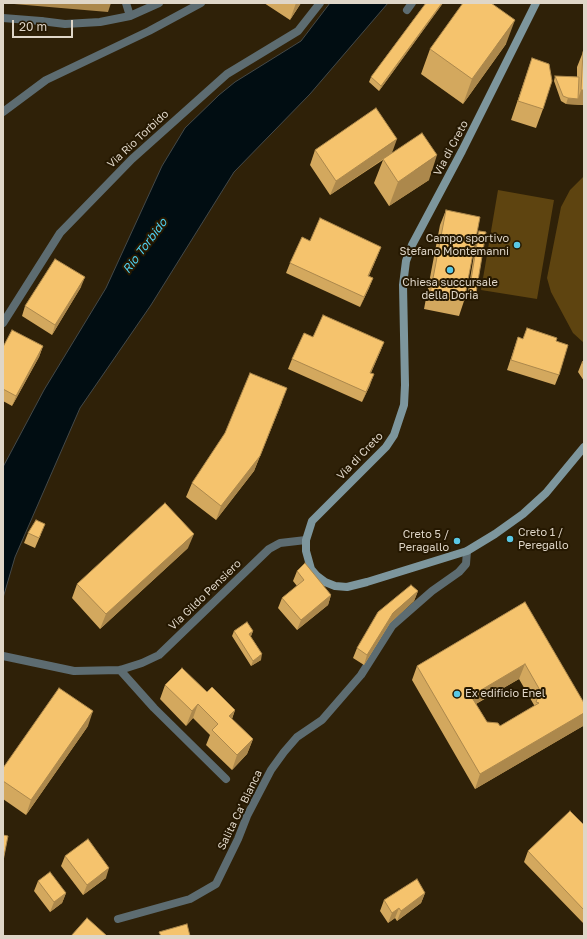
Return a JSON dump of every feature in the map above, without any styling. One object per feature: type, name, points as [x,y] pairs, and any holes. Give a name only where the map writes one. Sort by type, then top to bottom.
[{"type":"main road","name":"Via di Creto","points":[[536,3],[462,151],[412,245],[406,261],[403,285],[404,406],[394,435],[386,447],[319,512],[312,521],[306,540],[306,550],[311,569],[325,582],[335,586],[347,587],[466,551],[495,534],[523,514],[546,493],[584,447]]},
{"type":"street","points":[[126,3],[130,16]]},
{"type":"street","points":[[3,18],[65,24],[100,22],[130,16],[159,3]]},
{"type":"street","points":[[3,112],[46,80],[149,31],[201,3]]},
{"type":"street","name":"Via Rio Torbido","points":[[3,323],[60,233],[132,159],[226,74],[298,31],[320,3]]},
{"type":"street","name":"Via Gildo Pensiero","points":[[3,656],[74,671],[120,670],[142,663],[159,655],[269,549],[280,543],[306,540]]},
{"type":"street","name":"Salita Ca' Bianca","points":[[118,919],[190,899],[216,884],[238,839],[247,816],[271,770],[284,752],[297,737],[322,720],[361,675],[392,626],[432,591],[459,572],[466,564],[466,551]]},
{"type":"street","points":[[120,670],[154,708],[226,779]]},
{"type":"shaded area","points":[[584,176],[584,343],[573,333],[551,292],[547,278],[561,207],[570,190]]},
{"type":"shaded area","name":"Campo sportivo Stefano Montemanni","points":[[498,190],[554,200],[537,299],[481,290]]},
{"type":"water","name":"Rio Torbido","points":[[330,3],[388,3],[310,94],[234,172],[151,305],[80,408],[15,557],[3,598],[3,467],[44,390],[106,288],[162,166],[185,128],[219,95],[235,82],[301,41]]},
{"type":"building","points":[[426,3],[442,3],[381,86],[371,77]]},
{"type":"building","points":[[463,3],[491,3],[515,20],[472,79],[430,49]]},
{"type":"building","points":[[583,52],[584,90],[581,90]]},
{"type":"building","points":[[532,58],[549,64],[552,81],[543,109],[518,101]]},
{"type":"building","points":[[555,76],[579,77],[578,99],[563,96]]},
{"type":"building","points":[[376,108],[397,139],[336,181],[315,150]]},
{"type":"building","points":[[422,133],[437,155],[398,182],[383,159]]},
{"type":"building","name":"Chiesa succursale della Doria","points":[[446,210],[480,217],[464,301],[430,294]]},
{"type":"building","points":[[320,218],[381,247],[368,276],[373,278],[364,297],[290,263],[302,237],[310,241]]},
{"type":"building","points":[[479,231],[486,232],[476,293],[469,292]]},
{"type":"building","points":[[55,259],[85,277],[55,325],[25,306]]},
{"type":"building","points":[[323,315],[384,342],[370,373],[374,374],[366,392],[292,359],[304,333],[313,337]]},
{"type":"building","points":[[527,328],[557,338],[556,341],[568,345],[559,375],[511,360],[518,337],[523,339]]},
{"type":"building","points":[[12,330],[43,346],[16,396],[3,389],[3,347]]},
{"type":"building","points":[[250,373],[287,388],[260,456],[221,506],[192,483],[225,433]]},
{"type":"building","points":[[165,503],[194,534],[106,614],[77,584]]},
{"type":"building","points":[[36,520],[45,524],[39,538],[28,533]]},
{"type":"building","points":[[305,563],[331,595],[301,620],[282,598],[304,580],[297,571]]},
{"type":"building","points":[[411,585],[418,591],[393,613],[367,655],[357,648],[378,612]]},
{"type":"building","name":"Ex edificio Enel","points":[[525,602],[584,703],[584,713],[480,774],[417,666]],"holes":[[[525,664],[541,692],[536,702],[539,703],[500,726],[498,723],[487,722],[471,696]]]},
{"type":"building","points":[[247,622],[253,631],[249,634],[262,654],[253,661],[234,631]]},
{"type":"building","points":[[182,668],[207,692],[212,687],[235,710],[229,716],[253,739],[237,755],[212,730],[218,724],[198,704],[192,711],[165,685]]},
{"type":"building","points":[[59,688],[93,711],[31,800],[3,781],[3,768]]},
{"type":"building","points":[[570,811],[584,825],[584,910],[528,851]]},
{"type":"building","points":[[3,835],[8,836],[3,861]]},
{"type":"building","points":[[88,839],[109,868],[87,885],[65,856]]},
{"type":"building","points":[[50,872],[66,893],[54,902],[38,881]]},
{"type":"building","points":[[417,879],[425,893],[401,911],[399,908],[392,913],[384,900]]},
{"type":"building","points":[[87,918],[107,936],[71,936]]},
{"type":"building","points":[[187,924],[190,936],[161,936],[159,932]]},
{"type":"place","name":"Campo sportivo Stefano Montemanni","points":[[517,245]]},
{"type":"place","name":"Chiesa succursale della Doria","points":[[450,270]]},
{"type":"place","name":"Creto 1 / Peregallo","points":[[510,539]]},
{"type":"place","name":"Creto 5 / Peragallo","points":[[457,541]]},
{"type":"place","name":"Ex edificio Enel","points":[[457,694]]}]
